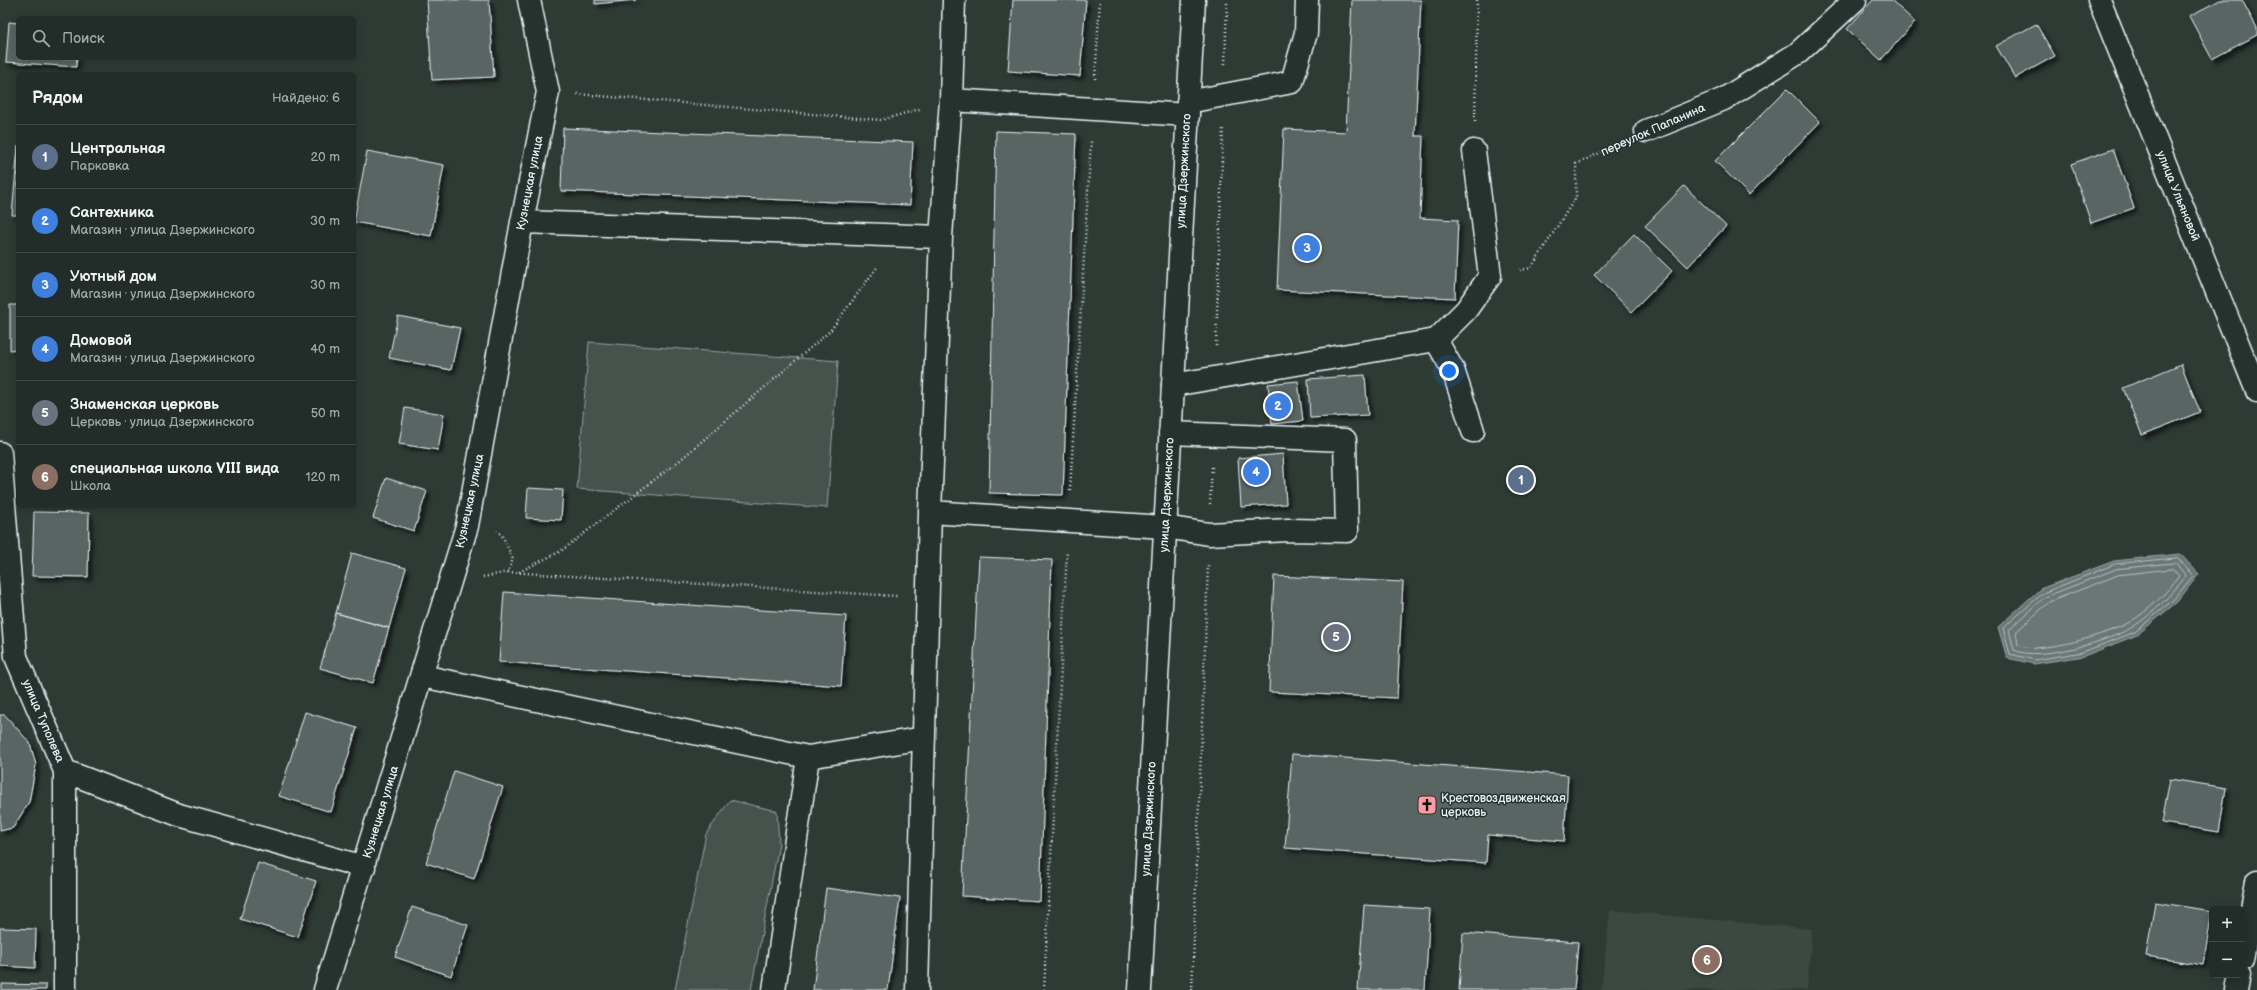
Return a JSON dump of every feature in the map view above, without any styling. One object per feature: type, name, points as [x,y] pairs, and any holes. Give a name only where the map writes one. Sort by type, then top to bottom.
[{"type":"street","name":"Кузнецкая улица","points":[[325,990],[364,867],[467,526],[522,222],[548,92],[529,0]]},
{"type":"street","points":[[917,990],[930,512],[941,237],[951,100],[954,0]]},
{"type":"street","name":"улица Дзержинского","points":[[1140,990],[1194,0]]},
{"type":"street","points":[[951,100],[1188,109],[1224,95],[1292,82],[1306,33],[1307,0]]},
{"type":"street","name":"переулок Папанина","points":[[1646,131],[1724,99],[1798,53],[1855,0]]},
{"type":"street","name":"улица Ульяновой","points":[[2099,0],[2257,391]]},
{"type":"street","points":[[1173,385],[1436,340],[1466,310],[1490,276],[1474,151]]},
{"type":"street","points":[[522,222],[941,237]]},
{"type":"street","points":[[1436,340],[1453,370],[1473,431]]},
{"type":"street","points":[[930,512],[1165,527],[1209,534],[1288,530],[1347,532],[1345,440],[1170,433]]},
{"type":"street","name":"улица Туполева","points":[[0,453],[16,657],[65,771],[65,990]]},
{"type":"street","points":[[422,676],[808,756],[924,738]]},
{"type":"street","points":[[774,990],[808,756]]},
{"type":"street","points":[[65,771],[179,815],[364,867]]},
{"type":"street","points":[[2245,944],[2257,882]]},
{"type":"street","points":[[2236,990],[2238,978]]},
{"type":"path","points":[[1215,377],[1227,0]]},
{"type":"path","points":[[1474,151],[1477,0]]},
{"type":"path","points":[[548,92],[881,120],[951,100]]},
{"type":"path","name":"переулок Папанина","points":[[1490,276],[1531,268],[1576,197],[1576,164],[1646,131]]},
{"type":"path","points":[[519,572],[561,551],[679,461],[830,331],[868,278],[905,236]]},
{"type":"path","points":[[1192,990],[1213,434]]},
{"type":"path","points":[[508,572],[928,598]]},
{"type":"shaded area","points":[[589,342],[838,361],[827,508],[577,489]]},
{"type":"shaded area","points":[[730,800],[777,811],[779,844],[751,990],[675,990],[706,834]]},
{"type":"shaded area","points":[[1610,910],[1812,929],[1807,990],[1601,990]]},
{"type":"water","points":[[2180,554],[2199,574],[2177,602],[2137,635],[2084,656],[2034,664],[2007,658],[1998,627],[2040,589],[2114,561]]},
{"type":"building","points":[[427,0],[489,0],[494,77],[432,80]]},
{"type":"building","points":[[595,0],[636,0],[595,4]]},
{"type":"building","points":[[1013,0],[1086,0],[1080,76],[1008,71]]},
{"type":"building","points":[[1352,0],[1421,0],[1415,136],[1423,136],[1420,218],[1458,220],[1455,298],[1277,290],[1284,129],[1346,132]]},
{"type":"building","points":[[1873,0],[1891,0],[1915,22],[1881,60],[1847,29]]},
{"type":"building","points":[[2220,0],[2242,0],[2257,28],[2257,35],[2212,59],[2189,16]]},
{"type":"building","points":[[9,22],[16,23],[16,60],[77,60],[76,67],[6,62]]},
{"type":"building","points":[[2036,24],[2055,56],[2015,78],[1996,46]]},
{"type":"building","points":[[1787,89],[1820,122],[1749,195],[1715,161]]},
{"type":"building","points":[[563,128],[913,142],[910,205],[561,191]]},
{"type":"building","points":[[996,131],[1076,134],[1063,495],[989,493]]},
{"type":"building","points":[[2113,149],[2134,208],[2091,223],[2071,164]]},
{"type":"building","points":[[367,151],[444,165],[431,236],[356,222],[356,211]]},
{"type":"building","points":[[16,169],[16,215],[12,215]]},
{"type":"building","points":[[1684,186],[1726,226],[1688,267],[1645,226]]},
{"type":"building","points":[[1634,234],[1672,271],[1632,312],[1594,275]]},
{"type":"building","points":[[10,305],[16,305],[16,349],[10,350]]},
{"type":"building","points":[[398,316],[460,328],[451,370],[389,358]]},
{"type":"building","points":[[2181,364],[2200,412],[2142,435],[2123,388]]},
{"type":"building","points":[[1365,375],[1368,415],[1310,418],[1308,379]]},
{"type":"building","points":[[1298,381],[1303,421],[1272,424],[1268,384]]},
{"type":"building","points":[[405,408],[444,414],[438,450],[399,444]]},
{"type":"building","points":[[1283,454],[1286,504],[1241,507],[1238,458]]},
{"type":"building","points":[[386,478],[427,491],[414,531],[373,518]]},
{"type":"building","points":[[528,488],[563,490],[561,520],[526,518]]},
{"type":"building","points":[[34,512],[89,513],[88,577],[32,576]]},
{"type":"building","points":[[352,553],[406,568],[389,628],[336,613]]},
{"type":"building","points":[[979,557],[1052,560],[1040,901],[962,896]]},
{"type":"building","points":[[1274,576],[1403,582],[1397,698],[1269,692]]},
{"type":"building","points":[[504,592],[846,616],[841,686],[499,662]]},
{"type":"building","points":[[336,613],[389,628],[373,683],[320,668]]},
{"type":"building","points":[[305,712],[357,728],[331,812],[279,796]]},
{"type":"building","points":[[0,715],[5,715],[30,743],[36,765],[29,802],[13,828],[0,831]]},
{"type":"building","name":"Крестовоздвиженская церковь","points":[[1292,754],[1568,775],[1564,841],[1488,835],[1486,863],[1285,848]]},
{"type":"building","points":[[454,771],[503,787],[474,879],[426,863]]},
{"type":"building","points":[[2170,779],[2226,788],[2219,832],[2162,823]]},
{"type":"building","points":[[258,863],[316,881],[298,937],[240,919]]},
{"type":"building","points":[[826,888],[900,898],[888,990],[813,990]]},
{"type":"building","points":[[2155,902],[2209,911],[2209,929],[2203,965],[2146,956]]},
{"type":"building","points":[[1364,905],[1430,909],[1425,990],[1358,990]]},
{"type":"building","points":[[412,907],[468,925],[451,976],[395,957]]},
{"type":"building","points":[[0,928],[36,929],[35,968],[0,966]]},
{"type":"building","points":[[1463,933],[1578,942],[1574,990],[1459,990]]},
{"type":"building","points":[[2,984],[46,985],[46,990],[2,990]]},
{"type":"place","name":"Уютный дом","points":[[1307,248]]},
{"type":"place","name":"Сантехника","points":[[1278,406]]},
{"type":"place","name":"Домовой","points":[[1256,472]]},
{"type":"place","name":"Центральная","points":[[1521,480]]},
{"type":"place","name":"Знаменская церковь","points":[[1336,637]]},
{"type":"place","name":"Крестовоздвиженская церковь","points":[[1427,805]]},
{"type":"place","name":"специальная школа VIII вида","points":[[1707,960]]}]
